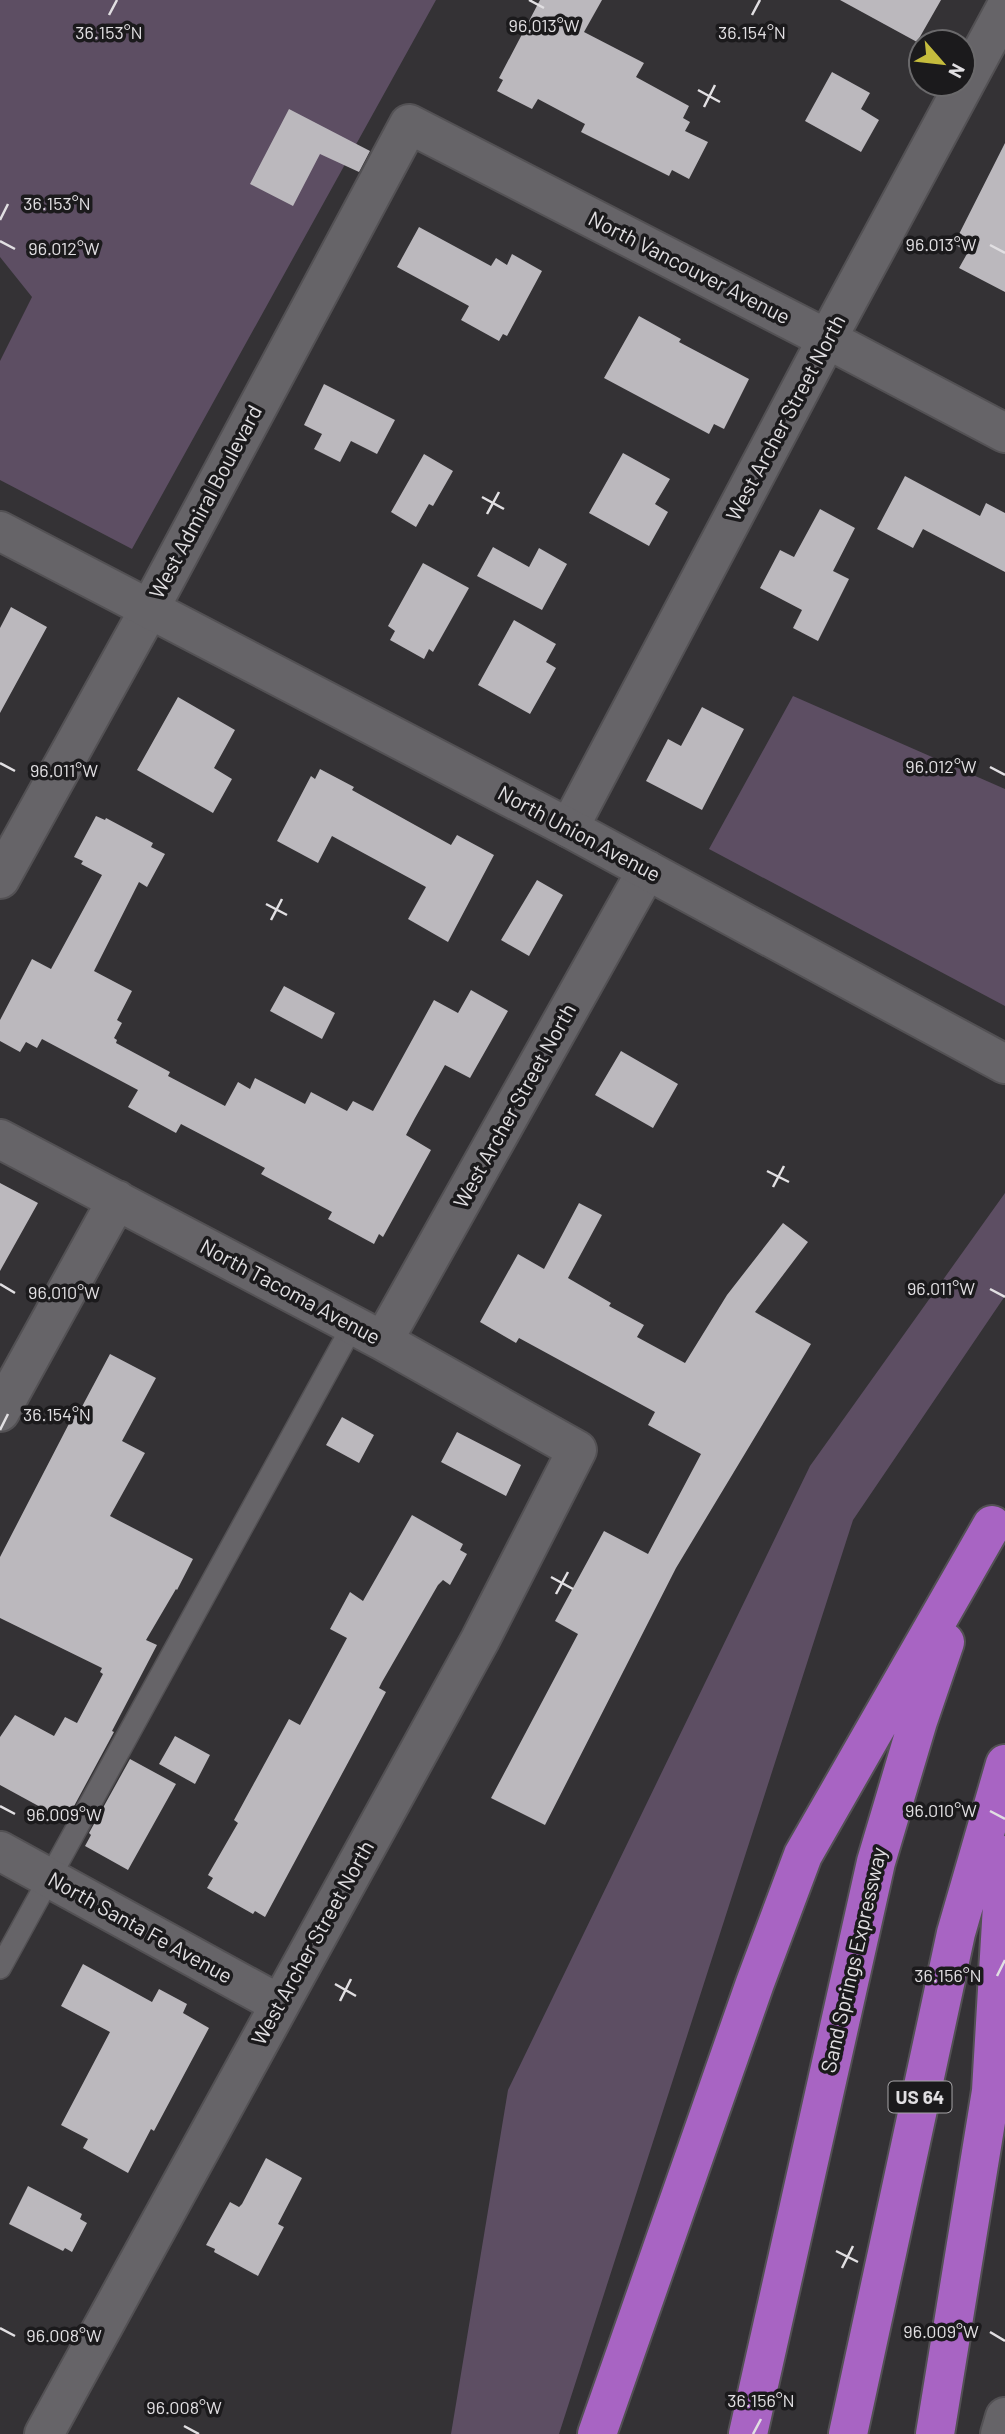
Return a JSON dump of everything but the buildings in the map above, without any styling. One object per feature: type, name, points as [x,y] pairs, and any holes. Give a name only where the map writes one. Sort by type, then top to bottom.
[{"type":"highway","points":[[597,2434],[755,1983],[803,1855],[999,1512]]},
{"type":"highway","name":"Sand Springs Expressway","points":[[748,2434],[876,1862],[941,1651],[999,1512]]},
{"type":"highway","name":"US 64","points":[[848,2434],[956,1933],[1005,1764]]},
{"type":"highway","points":[[935,2434],[991,2091],[1005,1855]]},
{"type":"street","name":"West Archer Street North","points":[[569,828],[1005,9]]},
{"type":"street","name":"North Vancouver Avenue","points":[[409,124],[1005,433]]},
{"type":"street","name":"West Admiral Boulevard","points":[[0,879],[150,608],[409,124]]},
{"type":"street","name":"North Union Avenue","points":[[0,531],[569,828],[1005,1064]]},
{"type":"street","name":"West Archer Street North","points":[[368,1333],[646,870]]},
{"type":"street","name":"North Tacoma Avenue","points":[[0,1139],[368,1333],[578,1450]]},
{"type":"street","points":[[0,1412],[117,1200]]},
{"type":"street","name":"West Archer Street North","points":[[44,2434],[480,1640],[578,1450]]},
{"type":"street","name":"North Santa Fe Avenue","points":[[0,1852],[279,2004]]},
{"type":"street","points":[[1000,2434],[1005,2417]]},
{"type":"lane","points":[[0,1968],[49,1878],[368,1333]]},
{"type":"shaded area","points":[[0,0],[436,0],[132,549],[0,480],[0,361],[32,297],[0,257]]},
{"type":"shaded area","points":[[793,696],[1005,789],[1005,1006],[709,849]]},
{"type":"shaded area","points":[[1005,1193],[1005,1296],[853,1520],[559,2434],[451,2434],[508,2090],[810,1466]]}]
